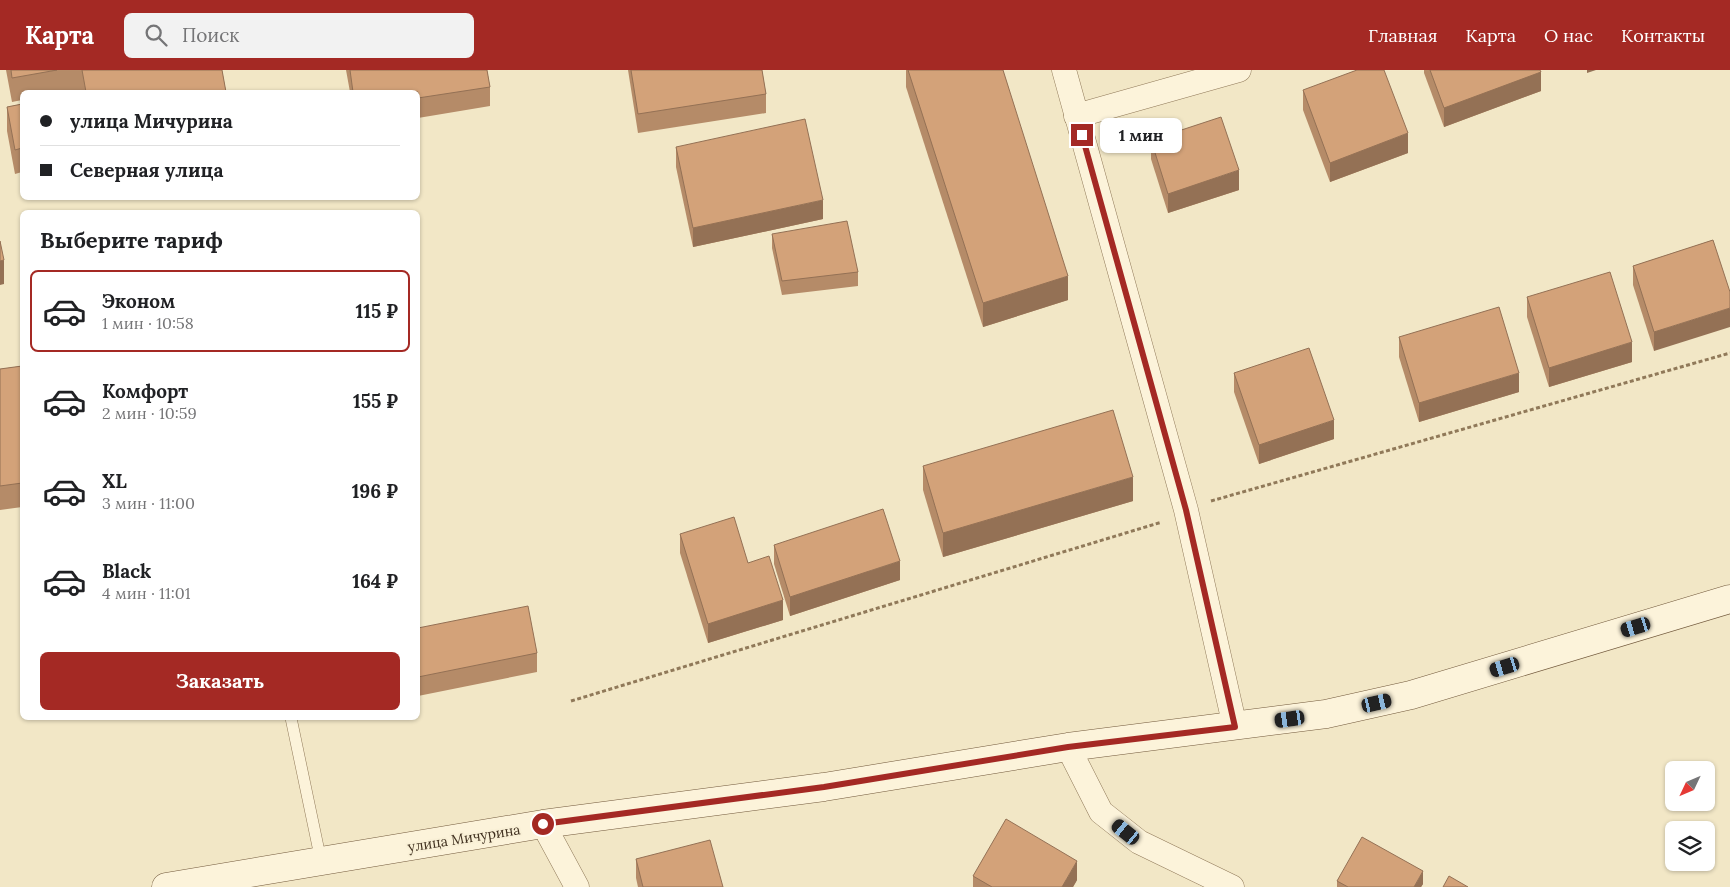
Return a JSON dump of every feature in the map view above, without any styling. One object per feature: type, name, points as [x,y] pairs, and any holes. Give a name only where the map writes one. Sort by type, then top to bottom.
[{"type":"main road","name":"улица Мичурина","points":[[166,887],[543,824],[824,787],[1068,747],[1326,714],[1411,695],[1730,599]]},
{"type":"street","points":[[1064,70],[1186,510],[1235,727]]},
{"type":"street","points":[[1076,116],[1239,70]]},
{"type":"street","points":[[1068,747],[1101,812],[1139,842],[1232,887]]},
{"type":"street","points":[[543,824],[577,887]]},
{"type":"lane","points":[[291,720],[321,861]]},
{"type":"path","points":[[571,701],[1157,525],[1186,510],[1730,353]]},
{"type":"building","points":[[11,70],[57,70],[12,78]]},
{"type":"building","points":[[82,70],[222,70],[226,90],[86,90]]},
{"type":"building","points":[[350,70],[487,70],[490,87],[420,98],[420,90],[353,90]]},
{"type":"building","points":[[631,70],[762,70],[766,94],[638,114]]},
{"type":"building","points":[[908,70],[1003,70],[1068,276],[983,303]]},
{"type":"building","points":[[1357,70],[1384,70],[1408,133],[1330,163],[1303,90]]},
{"type":"building","points":[[1430,70],[1540,70],[1541,72],[1444,108]]},
{"type":"building","points":[[20,104],[20,149],[15,150],[7,107]]},
{"type":"building","points":[[1221,117],[1239,170],[1168,194],[1151,140]]},
{"type":"building","points":[[805,119],[823,200],[693,228],[676,147]]},
{"type":"building","points":[[847,221],[858,272],[782,281],[772,234]]},
{"type":"building","points":[[1713,240],[1730,292],[1730,308],[1654,332],[1633,266]]},
{"type":"building","points":[[0,241],[4,260],[0,261]]},
{"type":"building","points":[[1610,272],[1632,342],[1549,368],[1527,297]]},
{"type":"building","points":[[1499,307],[1519,373],[1419,403],[1399,337]]},
{"type":"building","points":[[1309,348],[1334,420],[1259,445],[1234,373]]},
{"type":"building","points":[[20,366],[20,483],[0,486],[0,369]]},
{"type":"building","points":[[1113,410],[1133,477],[943,533],[923,466]]},
{"type":"building","points":[[883,509],[900,561],[790,597],[774,545]]},
{"type":"building","points":[[734,517],[748,563],[769,556],[783,600],[708,624],[680,534]]},
{"type":"building","points":[[528,606],[537,653],[420,677],[420,628]]},
{"type":"building","points":[[1006,819],[1077,861],[1062,887],[992,887],[973,876]]},
{"type":"building","points":[[1362,837],[1423,871],[1414,887],[1348,887],[1337,881]]},
{"type":"building","points":[[710,840],[723,887],[643,887],[636,859]]},
{"type":"building","points":[[1449,876],[1468,887],[1443,887]]},
{"type":"route","points":[[543,824],[824,787],[1068,747],[1235,727],[1186,510],[1082,135]]}]
